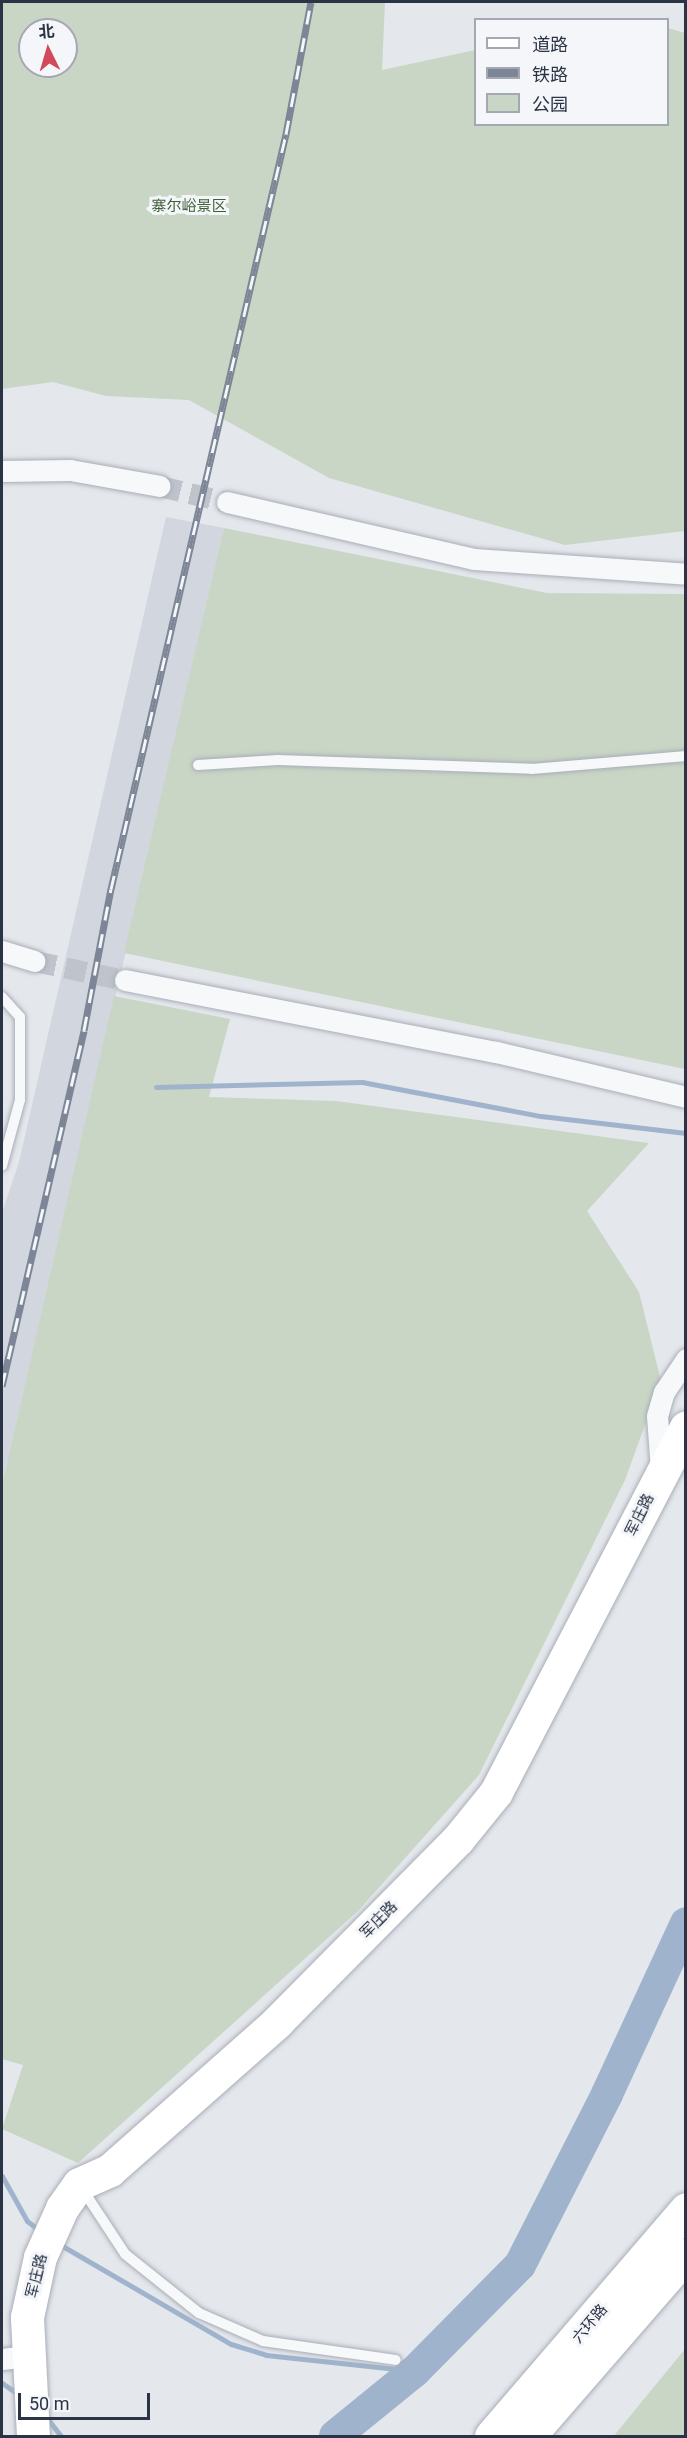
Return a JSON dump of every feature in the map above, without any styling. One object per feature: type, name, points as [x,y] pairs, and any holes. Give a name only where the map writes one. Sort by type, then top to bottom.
[{"type":"main road","name":"军庄路","points":[[32,2418],[14,2358],[27,2317],[40,2257],[70,2196],[110,2170],[276,2022],[458,1839],[496,1792],[686,1427]]},
{"type":"main road","name":"六环路","points":[[491,2436],[686,2209]]},
{"type":"main road","name":"六环路","points":[[529,2436],[686,2255]]},
{"type":"street","points":[[2,471],[70,470],[160,486]]},
{"type":"street","points":[[227,502],[474,559],[686,574]]},
{"type":"street","points":[[2,951],[34,961]]},
{"type":"street","points":[[124,980],[496,1052],[686,1097]]},
{"type":"street","points":[[661,1473],[657,1416],[664,1392],[686,1359]]},
{"type":"lane","points":[[198,765],[278,760],[532,769],[686,756]]},
{"type":"lane","points":[[2,997],[20,1017],[20,1100],[2,1166]]},
{"type":"lane","points":[[70,2196],[125,2254],[199,2313],[263,2341],[396,2361]]},
{"type":"shaded area","points":[[166,517],[224,528],[2,1485],[2,1213],[19,1162]]},
{"type":"green space","name":"寨尔峪景区","points":[[2,2],[385,2],[382,70],[474,50],[474,126],[669,126],[669,28],[685,33],[685,531],[565,545],[329,478],[189,400],[106,396],[53,382],[2,389]]},
{"type":"green space","points":[[224,528],[547,593],[685,594],[685,1069],[124,953]]},
{"type":"green space","points":[[114,996],[230,1019],[209,1097],[336,1101],[649,1143],[587,1211],[639,1292],[661,1381],[625,1480],[479,1775],[358,1911],[78,2163],[2,2129],[23,2065],[2,2059],[2,1485]]},
{"type":"green space","points":[[685,2349],[685,2436],[614,2436],[617,2432]]},
{"type":"waterway","points":[[156,1087],[362,1082],[541,1116],[686,1133]]},
{"type":"waterway","points":[[335,2436],[415,2371],[520,2265],[607,2094],[686,1923]]},
{"type":"waterway","points":[[2,2176],[27,2221],[39,2230]]},
{"type":"waterway","points":[[59,2244],[231,2344],[266,2355],[415,2371]]},
{"type":"waterway","points":[[2,2383],[18,2394]]},
{"type":"waterway","points":[[46,2417],[61,2436]]},
{"type":"tunnel","points":[[160,486],[227,502]]},
{"type":"tunnel","points":[[35,961],[125,980]]},
{"type":"railway","points":[[2,1386],[84,1030],[111,889],[286,134],[311,2]]}]
